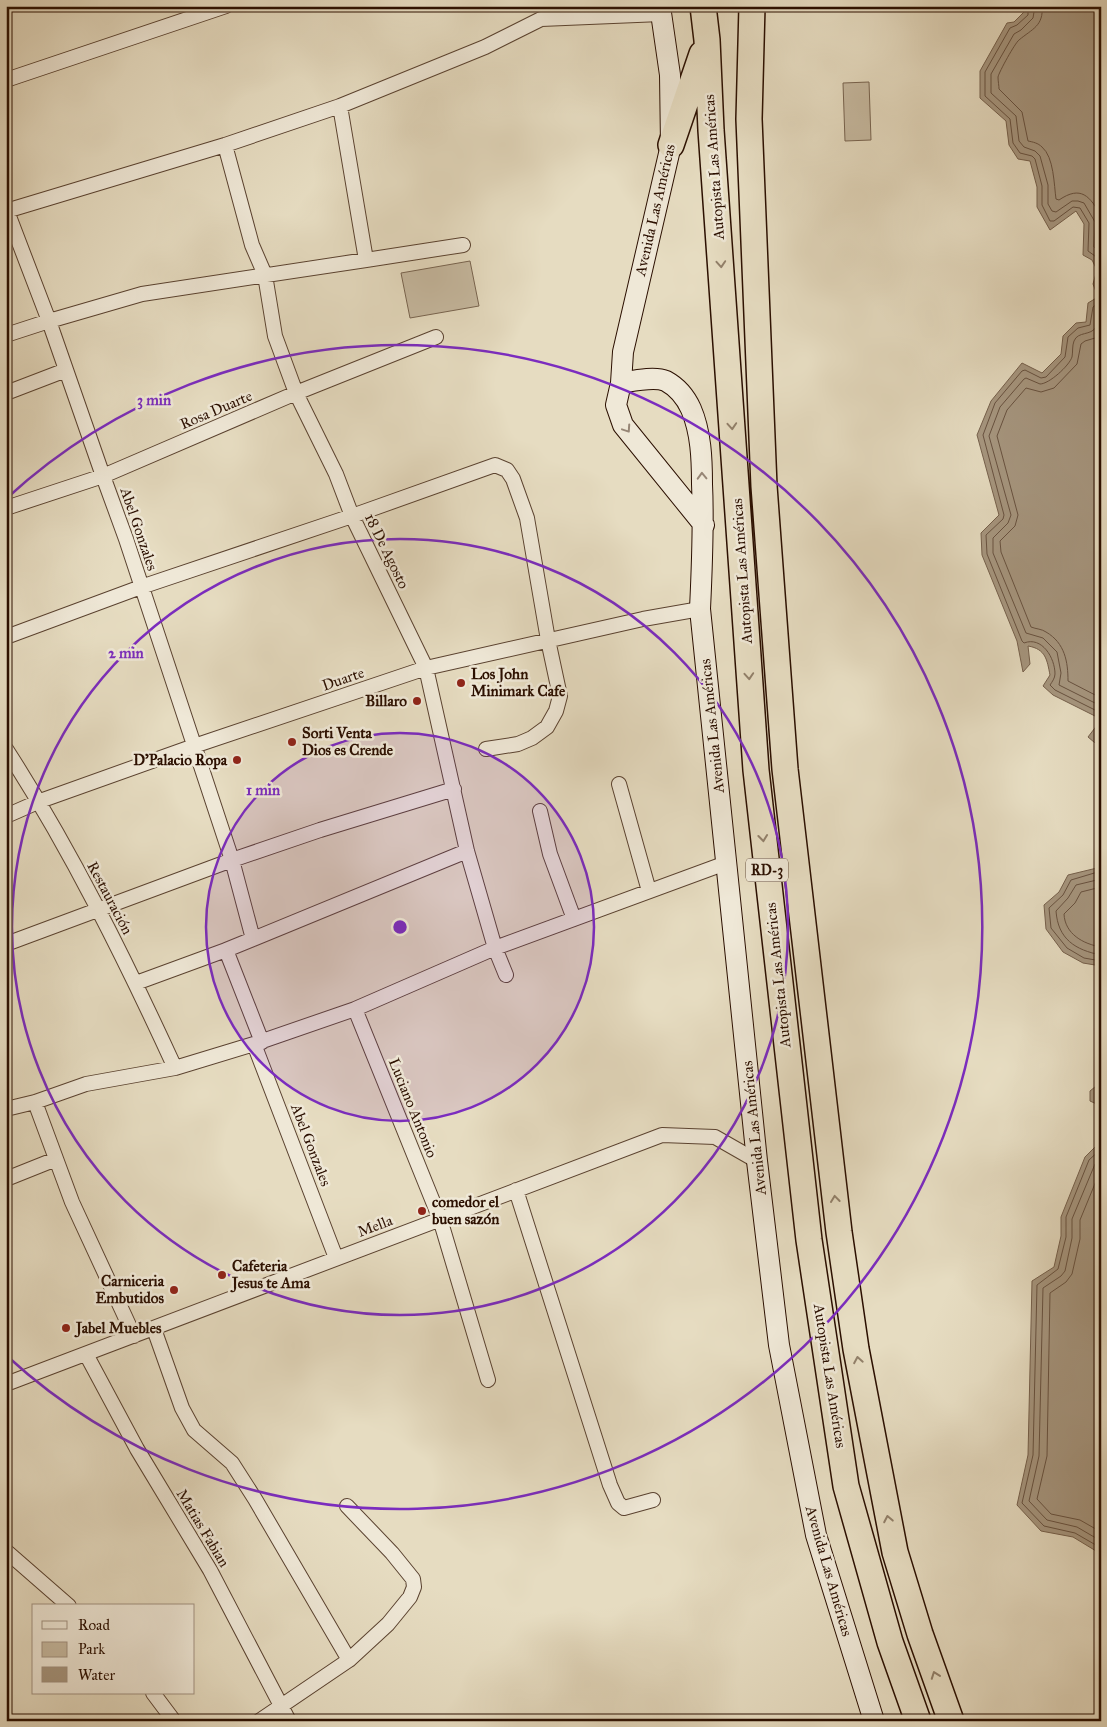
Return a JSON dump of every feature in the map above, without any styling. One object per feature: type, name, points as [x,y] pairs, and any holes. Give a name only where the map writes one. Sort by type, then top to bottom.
[{"type":"highway","name":"Autopista Las Américas","points":[[703,6],[707,40],[711,130],[756,770],[808,1230],[846,1486],[890,1642],[918,1721]]},
{"type":"highway","name":"Autopista Las Américas","points":[[752,6],[749,120],[763,466],[787,789],[839,1232],[856,1349],[895,1552],[920,1634],[951,1721]]},
{"type":"highway","points":[[671,145],[707,40]]},
{"type":"main road","name":"Avenida Las Américas","points":[[660,10],[670,75],[671,145],[623,352],[621,384],[616,405],[623,425],[704,525]]},
{"type":"main road","name":"Avenida Las Américas","points":[[621,384],[640,379],[665,381],[683,395],[691,410],[697,428],[702,462],[704,525],[700,609],[757,1161],[779,1345],[816,1535],[874,1721]]},
{"type":"street","points":[[6,80],[226,6]]},
{"type":"street","points":[[7,211],[225,145],[340,106],[485,47],[541,19],[660,10]]},
{"type":"street","points":[[340,106],[366,260]]},
{"type":"street","name":"18 De Agosto","points":[[225,145],[252,245],[265,275],[275,336],[296,393],[336,474],[352,516],[426,668],[467,851],[495,948],[506,975]]},
{"type":"street","name":"Abel Gonzales","points":[[7,211],[49,321],[126,539],[232,860],[253,939]]},
{"type":"street","points":[[6,335],[142,294],[463,245]]},
{"type":"street","name":"Rosa Duarte","points":[[6,508],[103,476],[296,393],[436,337]]},
{"type":"street","points":[[6,393],[66,370]]},
{"type":"street","points":[[6,637],[141,587],[352,516],[495,465],[507,470],[513,479],[527,518],[548,640],[560,696],[556,711],[547,727],[532,738],[518,744],[486,749]]},
{"type":"street","name":"Duarte","points":[[6,816],[40,801],[194,746],[426,668],[642,619],[700,609]]},
{"type":"street","name":"Restauración","points":[[6,749],[40,801],[98,910],[136,983],[175,1068]]},
{"type":"street","points":[[619,784],[649,891]]},
{"type":"street","points":[[6,944],[232,860],[454,788]]},
{"type":"street","points":[[540,811],[550,854],[574,919]]},
{"type":"street","points":[[136,983],[226,950],[467,851]]},
{"type":"street","points":[[6,1109],[35,1102],[86,1084],[175,1068],[258,1043],[355,1009],[495,948],[726,863]]},
{"type":"street","name":"Abel Gonzales","points":[[226,950],[336,1258]]},
{"type":"street","name":"Luciano Antonio","points":[[355,1009],[440,1219],[488,1380]]},
{"type":"street","points":[[35,1102],[72,1202],[134,1336]]},
{"type":"street","name":"Mella","points":[[6,1384],[662,1135],[715,1137],[757,1161]]},
{"type":"street","points":[[6,1179],[56,1159]]},
{"type":"street","points":[[516,1190],[610,1486],[618,1503],[624,1508],[653,1500]]},
{"type":"street","points":[[154,1329],[182,1408],[194,1430],[232,1463],[255,1499],[348,1660]]},
{"type":"street","name":"Matias Fabian","points":[[86,1354],[137,1449],[210,1570],[289,1721]]},
{"type":"street","points":[[259,1721],[348,1660],[388,1624],[410,1597],[414,1587],[413,1579],[392,1553],[347,1506]]},
{"type":"street","points":[[6,1551],[67,1604]]},
{"type":"street","points":[[154,1694],[174,1721]]},
{"type":"green space","points":[[869,82],[871,140],[845,141],[843,83]]},
{"type":"green space","points":[[470,261],[479,306],[410,318],[401,273]]},
{"type":"water","points":[[1024,6],[1101,6],[1101,719],[1053,695],[1043,686],[1050,675],[1045,656],[1034,647],[1028,646],[1030,664],[1023,672],[1017,641],[982,555],[981,533],[999,515],[977,435],[991,401],[1022,363],[1042,373],[1061,354],[1063,336],[1076,323],[1086,322],[1088,303],[1098,297],[1093,284],[1097,270],[1092,260],[1083,255],[1084,224],[1076,211],[1050,230],[1037,207],[1037,187],[1030,161],[1018,159],[1009,145],[1006,121],[980,98],[980,71],[1007,23],[1014,22],[1024,12]]},
{"type":"water","points":[[1101,720],[1101,748],[1088,737]]},
{"type":"water","points":[[1101,837],[1101,966],[1083,963],[1063,952],[1046,929],[1044,905],[1059,892],[1068,875],[1097,868],[1096,840]]},
{"type":"water","points":[[1101,1082],[1101,1106],[1090,1101],[1090,1091]]},
{"type":"water","points":[[1101,1141],[1101,1554],[1073,1537],[1041,1531],[1017,1505],[1028,1455],[1032,1281],[1054,1267],[1061,1236],[1061,1217],[1085,1157]]},
{"type":"place","name":"Los John Minimark Cafe","points":[[461,683]]},
{"type":"place","name":"Billaro","points":[[417,701]]},
{"type":"place","name":"Sorti Venta Dios es Crende","points":[[292,742]]},
{"type":"place","name":"D'Palacio Ropa","points":[[237,760]]},
{"type":"place","name":"comedor el buen sazón","points":[[422,1211]]},
{"type":"place","name":"Cafeteria Jesus te Ama","points":[[222,1275]]},
{"type":"place","name":"Carniceria Embutidos","points":[[174,1290]]},
{"type":"place","name":"Jabel Muebles","points":[[66,1328]]}]
